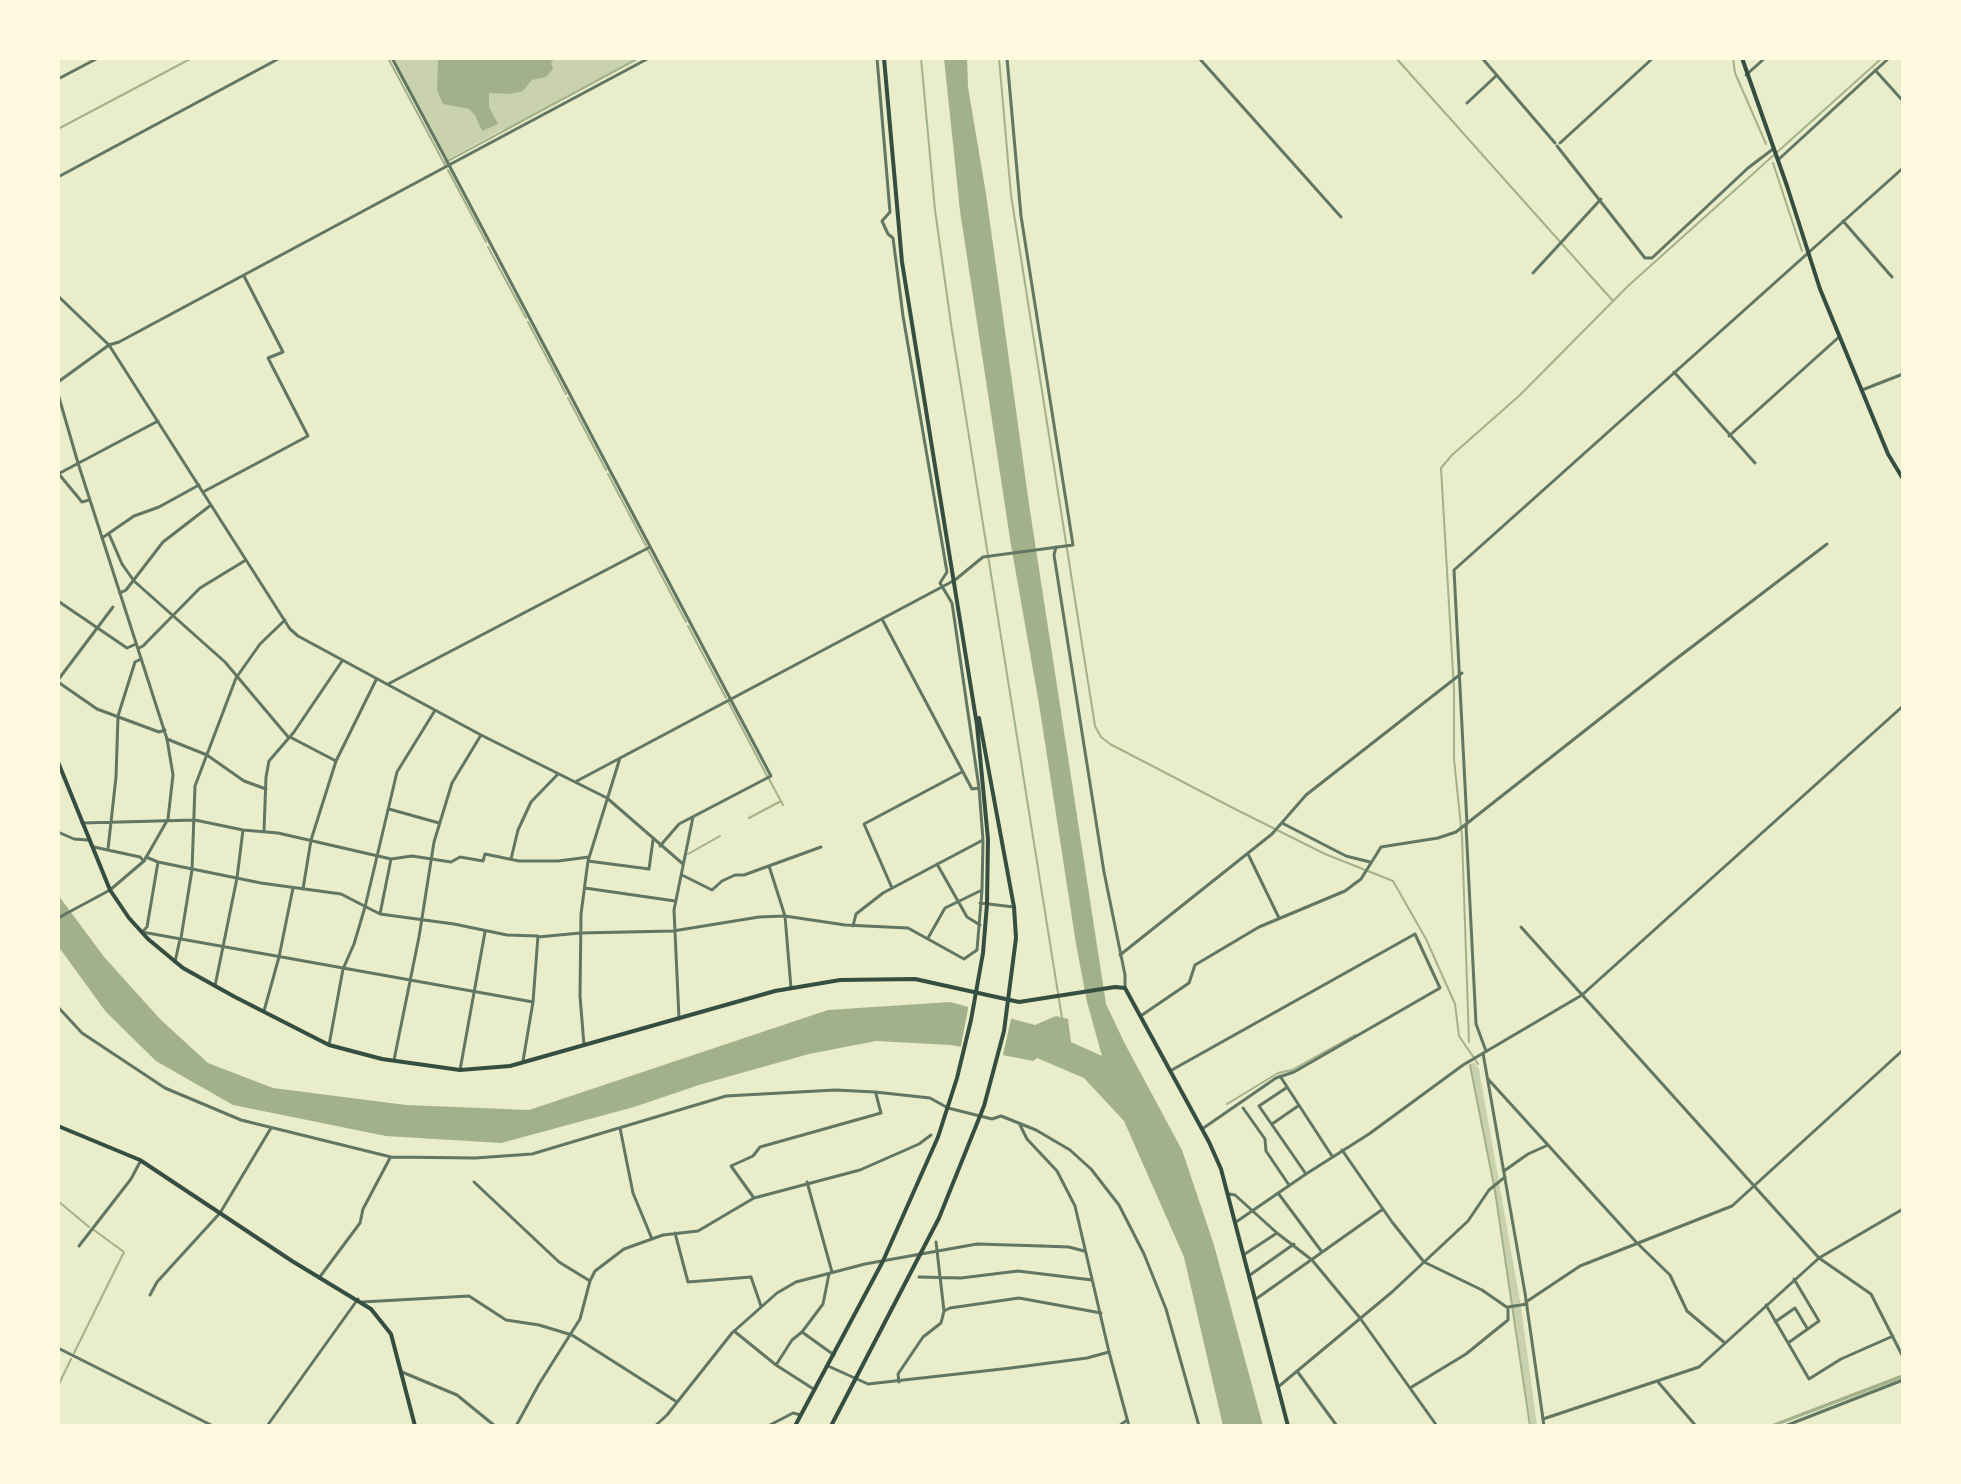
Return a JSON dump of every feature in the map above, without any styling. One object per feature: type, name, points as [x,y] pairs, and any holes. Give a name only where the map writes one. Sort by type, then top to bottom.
[{"type":"main road","points":[[832,1425],[922,1255],[981,1115],[1008,1003],[1016,938],[1014,907],[969,668],[902,262],[884,58]]},
{"type":"main road","points":[[1742,58],[1839,337],[1888,454],[1903,479]]},
{"type":"main road","points":[[795,1426],[903,1220],[952,1097],[966,1046],[983,953],[988,839],[969,668]]},
{"type":"main road","points":[[58,762],[110,890],[142,932],[175,962],[329,1045],[394,1061],[460,1070],[522,1064],[791,988],[840,980],[897,978],[932,981],[976,991],[1008,1003],[1125,988],[1216,1155],[1245,1254],[1288,1426]]},
{"type":"main road","points":[[58,1126],[140,1160],[319,1278],[360,1300],[382,1319],[391,1334],[415,1426]]},
{"type":"street","points":[[58,79],[98,58]]},
{"type":"street","points":[[58,177],[280,58]]},
{"type":"street","points":[[392,58],[771,776],[679,824],[660,846]]},
{"type":"street","points":[[58,382],[109,345],[649,58]]},
{"type":"street","points":[[58,832],[108,849],[192,870],[341,894],[380,914],[422,918],[507,935],[538,937],[673,931],[759,917],[785,916],[853,926],[895,926],[928,938],[967,959],[977,950],[983,840],[979,788],[952,603],[939,581],[947,572],[903,316],[893,238],[882,221],[890,212],[877,58]]},
{"type":"street","points":[[575,782],[955,580],[983,557],[1073,545],[1021,216],[1007,58]]},
{"type":"street","points":[[1199,58],[1341,217]]},
{"type":"street","points":[[1482,58],[1558,144],[1645,258],[1652,258],[1773,148]]},
{"type":"street","points":[[1558,144],[1653,58]]},
{"type":"street","points":[[1746,75],[1765,58]]},
{"type":"street","points":[[1778,160],[1889,58]]},
{"type":"street","points":[[1875,70],[1903,101]]},
{"type":"street","points":[[1467,103],[1497,75]]},
{"type":"street","points":[[1544,1426],[1501,1178],[1484,1052],[1476,1024],[1454,570],[1903,168]]},
{"type":"street","points":[[1533,273],[1601,199]]},
{"type":"street","points":[[1843,221],[1892,277]]},
{"type":"street","points":[[203,492],[308,436],[268,358],[283,352],[243,275]]},
{"type":"street","points":[[58,296],[109,345],[298,636],[376,680],[607,798],[683,864]]},
{"type":"street","points":[[1729,436],[1839,337]]},
{"type":"street","points":[[1674,372],[1755,463]]},
{"type":"street","points":[[1861,391],[1903,374]]},
{"type":"street","points":[[58,394],[89,500],[165,730],[173,775],[168,819],[145,859],[110,890],[58,918]]},
{"type":"street","points":[[89,500],[82,502],[58,473],[158,421]]},
{"type":"street","points":[[102,538],[134,516],[159,507],[199,485]]},
{"type":"street","points":[[120,593],[134,581],[163,542],[211,505]]},
{"type":"street","points":[[109,534],[122,564],[134,581],[225,662],[289,737],[336,761]]},
{"type":"street","points":[[1142,1015],[1189,983],[1195,965],[1259,927],[1338,895],[1361,879],[1384,845],[1438,838],[1456,832],[1827,544]]},
{"type":"street","points":[[388,684],[650,546]]},
{"type":"street","points":[[1056,547],[1054,555],[1125,988]]},
{"type":"street","points":[[58,601],[127,648],[143,646],[200,588],[246,560]]},
{"type":"street","points":[[113,607],[58,681],[97,709],[159,732],[165,730]]},
{"type":"street","points":[[882,619],[962,772],[972,789],[979,788]]},
{"type":"street","points":[[175,962],[192,870],[195,786],[236,678],[260,644],[285,620]]},
{"type":"street","points":[[108,849],[118,716],[135,662],[141,659]]},
{"type":"street","points":[[264,831],[269,761],[342,661]]},
{"type":"street","points":[[1120,955],[1272,834],[1306,795],[1460,675]]},
{"type":"street","points":[[303,889],[311,840],[336,761],[354,719],[376,680]]},
{"type":"street","points":[[1236,1222],[1369,1134],[1467,1062],[1582,995],[1903,706]]},
{"type":"street","points":[[329,1045],[343,969],[365,907],[397,772],[435,710]]},
{"type":"street","points":[[394,1061],[439,823],[452,783],[481,735]]},
{"type":"street","points":[[167,739],[207,755],[244,781],[266,789]]},
{"type":"street","points":[[584,1047],[580,933],[588,859],[620,758]]},
{"type":"street","points":[[892,888],[864,824],[962,772]]},
{"type":"street","points":[[511,859],[518,830],[531,802],[559,774]]},
{"type":"street","points":[[387,809],[439,823]]},
{"type":"street","points":[[679,1019],[673,931],[675,901],[693,817]]},
{"type":"street","points":[[82,823],[195,820],[311,840],[391,859],[412,856],[451,862],[460,857],[483,861],[485,854],[511,859],[588,859],[649,869],[653,840]]},
{"type":"street","points":[[1282,823],[1346,856],[1369,863]]},
{"type":"street","points":[[215,986],[237,878],[243,830]]},
{"type":"street","points":[[853,926],[856,914],[892,888],[983,840]]},
{"type":"street","points":[[682,875],[712,890],[735,875],[821,847]]},
{"type":"street","points":[[1248,854],[1279,918]]},
{"type":"street","points":[[380,914],[391,859]]},
{"type":"street","points":[[142,932],[147,927],[158,862]]},
{"type":"street","points":[[937,864],[967,917],[980,925]]},
{"type":"street","points":[[769,866],[785,916],[791,988]]},
{"type":"street","points":[[264,1011],[293,888]]},
{"type":"street","points":[[585,888],[675,901]]},
{"type":"street","points":[[928,938],[945,908],[982,890]]},
{"type":"street","points":[[980,903],[1014,907]]},
{"type":"street","points":[[1521,927],[1819,1258],[1871,1294],[1903,1357]]},
{"type":"street","points":[[460,1070],[485,930]]},
{"type":"street","points":[[142,932],[533,1002]]},
{"type":"street","points":[[1170,1071],[1415,934],[1440,988],[1294,1072],[1280,1076],[1202,1129]]},
{"type":"street","points":[[522,1064],[533,1002],[538,937]]},
{"type":"street","points":[[58,1007],[82,1033],[165,1088],[241,1120],[391,1157],[475,1158],[532,1154],[726,1096],[835,1090],[875,1092],[930,1098],[948,1108],[992,1119],[1001,1116],[1070,1150],[1091,1169],[1119,1205],[1144,1254],[1166,1309],[1199,1426]]},
{"type":"street","points":[[1342,1150],[1424,1262],[1508,1307],[1523,1304],[1580,1266],[1727,1210],[1903,1050]]},
{"type":"street","points":[[1280,1076],[1332,1156]]},
{"type":"street","points":[[1488,1079],[1637,1243],[1670,1275],[1687,1311],[1725,1343]]},
{"type":"street","points":[[1286,1088],[1259,1106],[1306,1174]]},
{"type":"street","points":[[754,1198],[731,1166],[753,1156],[760,1147],[881,1113],[875,1092]]},
{"type":"street","points":[[1271,1124],[1298,1106]]},
{"type":"street","points":[[1243,1108],[1265,1139],[1266,1151],[1289,1185]]},
{"type":"street","points":[[1019,1123],[1027,1139],[1057,1171],[1070,1195],[1085,1242],[1084,1251],[1129,1426]]},
{"type":"street","points":[[150,1295],[164,1274],[220,1213],[272,1127]]},
{"type":"street","points":[[620,1128],[633,1193],[652,1239]]},
{"type":"street","points":[[516,1426],[539,1384],[572,1335],[595,1271],[624,1249],[675,1233],[698,1231],[754,1198],[860,1170],[919,1144],[931,1135]]},
{"type":"street","points":[[1278,1387],[1468,1221],[1489,1190],[1512,1168],[1528,1154],[1548,1145]]},
{"type":"street","points":[[319,1278],[360,1223],[363,1209],[391,1157]]},
{"type":"street","points":[[79,1246],[131,1179],[140,1160]]},
{"type":"street","points":[[474,1182],[559,1262],[590,1281]]},
{"type":"street","points":[[776,1365],[792,1340],[823,1304],[831,1272],[807,1182]]},
{"type":"street","points":[[1278,1193],[1322,1252]]},
{"type":"street","points":[[1229,1194],[1235,1195],[1312,1260],[1360,1318],[1437,1426]]},
{"type":"street","points":[[1256,1299],[1383,1209]]},
{"type":"street","points":[[1543,1419],[1699,1367],[1819,1258],[1903,1209]]},
{"type":"street","points":[[675,1233],[688,1282],[751,1277],[761,1307]]},
{"type":"street","points":[[1245,1254],[1277,1233]]},
{"type":"street","points":[[899,1382],[898,1374],[923,1337],[941,1323],[944,1311],[936,1242]]},
{"type":"street","points":[[655,1426],[734,1331],[777,1293],[796,1282],[883,1261],[977,1244],[1069,1247],[1084,1251]]},
{"type":"street","points":[[1250,1275],[1294,1244]]},
{"type":"street","points":[[919,1277],[961,1278],[1018,1271],[1092,1280]]},
{"type":"street","points":[[1788,1343],[1819,1321],[1794,1279]]},
{"type":"street","points":[[267,1426],[360,1300],[469,1296],[506,1320],[539,1325],[572,1335],[677,1402]]},
{"type":"street","points":[[944,1311],[1019,1298],[1101,1313]]},
{"type":"street","points":[[1766,1305],[1809,1379],[1841,1359],[1893,1336]]},
{"type":"street","points":[[1410,1388],[1466,1354],[1508,1320],[1508,1307]]},
{"type":"street","points":[[1775,1322],[1795,1308],[1808,1329]]},
{"type":"street","points":[[734,1331],[776,1365],[816,1390]]},
{"type":"street","points":[[802,1332],[834,1355]]},
{"type":"street","points":[[1897,1346],[1903,1342]]},
{"type":"street","points":[[58,1348],[213,1426]]},
{"type":"street","points":[[828,1366],[868,1384],[1087,1358],[1109,1352]]},
{"type":"street","points":[[402,1371],[457,1395],[495,1426]]},
{"type":"street","points":[[1297,1371],[1337,1426]]},
{"type":"street","points":[[1785,1426],[1903,1380]]},
{"type":"street","points":[[1658,1382],[1696,1426]]},
{"type":"street","points":[[768,1426],[793,1413],[801,1415]]},
{"type":"street","points":[[1119,1426],[1127,1420]]},
{"type":"shaded area","points":[[392,58],[638,58],[506,131],[503,129],[446,160]]},
{"type":"shaded area","points":[[442,58],[557,58],[551,62],[553,69],[546,77],[532,80],[523,91],[489,93],[489,107],[498,124],[482,131],[469,109],[443,104],[437,90],[438,61]]},
{"type":"shaded area","points":[[944,58],[967,58],[968,87],[1029,504],[1106,1004],[1182,1150],[1214,1245],[1263,1426],[1223,1426],[1184,1257],[1124,1121],[1084,1078],[1037,1058],[1033,1061],[951,1045],[876,1041],[809,1054],[501,1143],[386,1136],[233,1105],[156,1061],[106,1012],[58,946],[58,895],[105,958],[160,1019],[208,1063],[273,1088],[406,1105],[529,1110],[828,1010],[950,1002],[1035,1025],[1056,1016],[1068,1019],[1071,1042],[1102,1056],[1087,1002],[1076,944],[1011,545],[960,211]]},
{"type":"shaded area","points":[[1474,1062],[1479,1069],[1521,1307],[1537,1426],[1531,1426],[1494,1181],[1470,1064]]},
{"type":"shaded area","points":[[1903,1374],[1903,1378],[1776,1426],[1767,1426]]},
{"type":"pier","points":[[969,1003],[1012,1015],[1002,1059],[960,1051]]},
{"type":"waterway","points":[[58,129],[192,58]]},
{"type":"waterway","points":[[388,58],[445,165]]},
{"type":"waterway","points":[[444,163],[639,58]]},
{"type":"waterway","points":[[921,58],[935,210],[951,324],[1062,1018]]},
{"type":"waterway","points":[[999,58],[1011,195],[1095,726],[1101,737],[1110,744],[1233,808],[1325,854],[1393,881],[1426,939],[1455,1004],[1459,1036],[1478,1064]]},
{"type":"waterway","points":[[1396,58],[1613,301]]},
{"type":"waterway","points":[[1733,58],[1735,73],[1766,144]]},
{"type":"waterway","points":[[1469,1042],[1462,836],[1454,759],[1454,690],[1441,468],[1520,395],[1628,286],[1882,58]]},
{"type":"waterway","points":[[1773,163],[1802,251]]},
{"type":"waterway","points":[[448,170],[486,242]]},
{"type":"waterway","points":[[488,247],[526,318]]},
{"type":"waterway","points":[[528,322],[566,394]]},
{"type":"waterway","points":[[568,398],[606,470]]},
{"type":"waterway","points":[[608,474],[646,546]]},
{"type":"waterway","points":[[648,550],[686,622]]},
{"type":"waterway","points":[[688,626],[726,698]]},
{"type":"waterway","points":[[729,703],[767,776]]},
{"type":"waterway","points":[[769,779],[783,805]]},
{"type":"waterway","points":[[749,818],[781,801]]},
{"type":"waterway","points":[[688,854],[720,836]]},
{"type":"waterway","points":[[1227,1104],[1278,1073],[1292,1070],[1355,1035]]},
{"type":"waterway","points":[[1470,1065],[1495,1191],[1530,1426]]},
{"type":"waterway","points":[[58,1201],[89,1227]]},
{"type":"waterway","points":[[74,1353],[124,1252],[94,1230]]},
{"type":"waterway","points":[[58,1386],[71,1359]]}]
